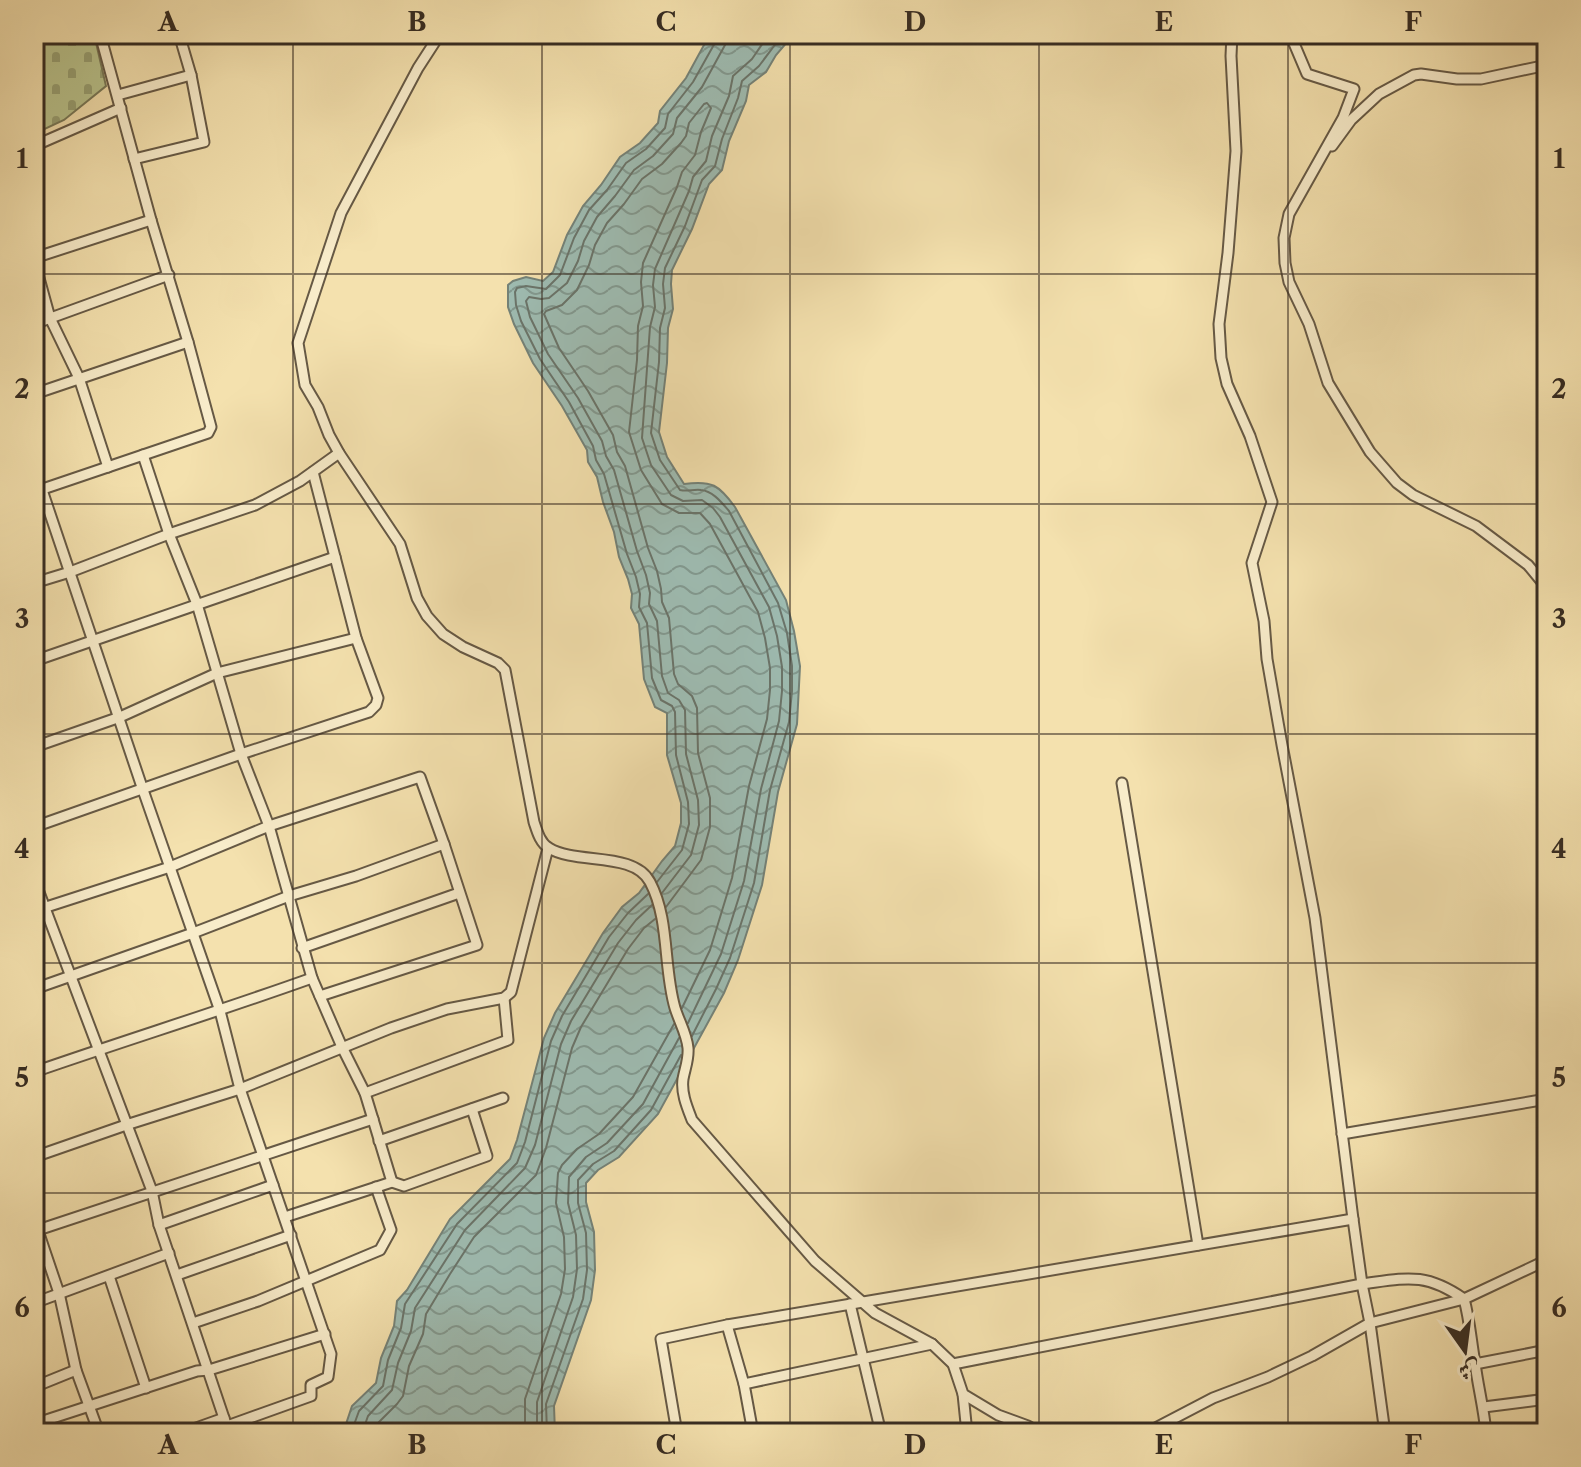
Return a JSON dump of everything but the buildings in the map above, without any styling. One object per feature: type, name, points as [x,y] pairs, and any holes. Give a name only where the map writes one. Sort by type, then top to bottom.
[{"type":"street","points":[[100,34],[210,430],[38,491],[70,572],[220,1011],[240,1089],[331,1354],[328,1377],[311,1385],[311,1396],[227,1426],[182,1433]]},
{"type":"street","points":[[134,159],[204,142],[191,75],[179,34]]},
{"type":"street","points":[[440,34],[418,68],[341,213],[298,343],[305,385],[339,453],[400,544],[417,598],[427,616],[443,634],[463,647],[503,665],[539,837],[548,848],[568,855],[626,864],[639,869],[649,879],[661,915],[675,1007],[688,1048],[683,1079],[684,1101],[692,1120],[815,1261],[875,1313],[932,1344],[953,1364],[963,1394],[967,1433]]},
{"type":"street","points":[[1232,34],[1236,151],[1219,324],[1221,358],[1227,384],[1250,436],[1272,502],[1252,563],[1315,918],[1353,1219],[1385,1433]]},
{"type":"street","points":[[1290,34],[1307,74],[1354,89],[1343,118],[1289,214],[1284,238],[1289,282],[1309,324],[1328,383],[1370,452],[1397,483],[1413,495],[1476,526],[1528,565],[1547,588]]},
{"type":"street","points":[[1313,172],[1351,120],[1379,94],[1414,75],[1481,79],[1547,65]]},
{"type":"street","points":[[118,95],[191,75]]},
{"type":"street","points":[[34,146],[121,108]]},
{"type":"street","points":[[108,467],[79,378],[50,318],[34,259],[151,220]]},
{"type":"street","points":[[34,324],[169,275]]},
{"type":"street","points":[[34,394],[188,342]]},
{"type":"street","points":[[34,583],[255,505],[313,472],[339,453]]},
{"type":"street","points":[[143,455],[169,534],[197,604],[241,754],[269,826],[312,978],[365,1093],[392,1182]]},
{"type":"street","points":[[34,827],[369,712],[376,705],[378,698],[356,638],[313,472]]},
{"type":"street","points":[[34,661],[335,557]]},
{"type":"street","points":[[34,747],[120,717],[217,673],[356,638]]},
{"type":"street","points":[[39,909],[170,867],[269,826],[420,777],[477,945],[320,996]]},
{"type":"street","points":[[1122,783],[1198,1245]]},
{"type":"street","points":[[34,989],[289,896],[444,844]]},
{"type":"street","points":[[34,1157],[240,1089],[342,1047],[447,1009],[504,998],[511,992],[548,848]]},
{"type":"street","points":[[34,879],[39,909],[72,976],[152,1191],[159,1225],[227,1426]]},
{"type":"street","points":[[302,948],[459,893]]},
{"type":"street","points":[[34,1072],[312,978]]},
{"type":"street","points":[[365,1093],[508,1040],[504,998]]},
{"type":"street","points":[[379,1141],[503,1098]]},
{"type":"street","points":[[1342,1134],[1547,1099]]},
{"type":"street","points":[[285,1217],[392,1182],[404,1186],[487,1156],[472,1109]]},
{"type":"street","points":[[38,1230],[373,1119]]},
{"type":"street","points":[[159,1225],[273,1185]]},
{"type":"street","points":[[193,1323],[258,1301],[380,1250],[391,1230],[376,1187]]},
{"type":"street","points":[[34,1219],[59,1293],[76,1370],[99,1433]]},
{"type":"street","points":[[677,1433],[661,1339],[727,1325],[1353,1219]]},
{"type":"street","points":[[177,1275],[291,1235]]},
{"type":"street","points":[[34,1303],[169,1253]]},
{"type":"street","points":[[1146,1433],[1213,1398],[1301,1361],[1370,1323],[1464,1299],[1547,1260]]},
{"type":"street","points":[[109,1276],[146,1388]]},
{"type":"street","points":[[953,1364],[1362,1284],[1411,1278],[1430,1280],[1464,1299],[1470,1319],[1486,1433]]},
{"type":"street","points":[[850,1304],[881,1433]]},
{"type":"street","points":[[727,1325],[744,1384],[753,1433]]},
{"type":"street","points":[[34,1424],[197,1371],[325,1334]]},
{"type":"street","points":[[744,1384],[932,1344]]},
{"type":"street","points":[[1475,1364],[1547,1350]]},
{"type":"street","points":[[34,1387],[76,1370]]},
{"type":"street","points":[[963,1394],[998,1415],[1040,1433]]},
{"type":"street","points":[[1484,1407],[1547,1399]]},
{"type":"green space","points":[[34,34],[94,34],[106,86],[64,120],[34,134]]},
{"type":"water","points":[[710,34],[794,34],[766,72],[749,85],[722,170],[709,184],[672,270],[673,309],[668,328],[659,432],[667,457],[684,484],[714,486],[735,507],[786,600],[794,631],[800,666],[797,724],[778,792],[762,885],[724,993],[658,1114],[619,1157],[598,1170],[586,1183],[586,1202],[594,1232],[595,1270],[591,1300],[554,1406],[555,1433],[343,1433],[352,1406],[376,1383],[381,1358],[394,1326],[397,1301],[407,1290],[450,1219],[510,1159],[544,1038],[555,1013],[603,933],[675,846],[681,823],[681,803],[667,755],[667,713],[655,707],[644,679],[639,624],[631,608],[632,594],[628,579],[597,477],[588,462],[587,450],[533,363],[514,324],[508,307],[508,285],[526,277],[543,281],[553,272],[567,235],[583,206],[620,157],[640,143],[658,123],[660,111],[686,78]]}]
